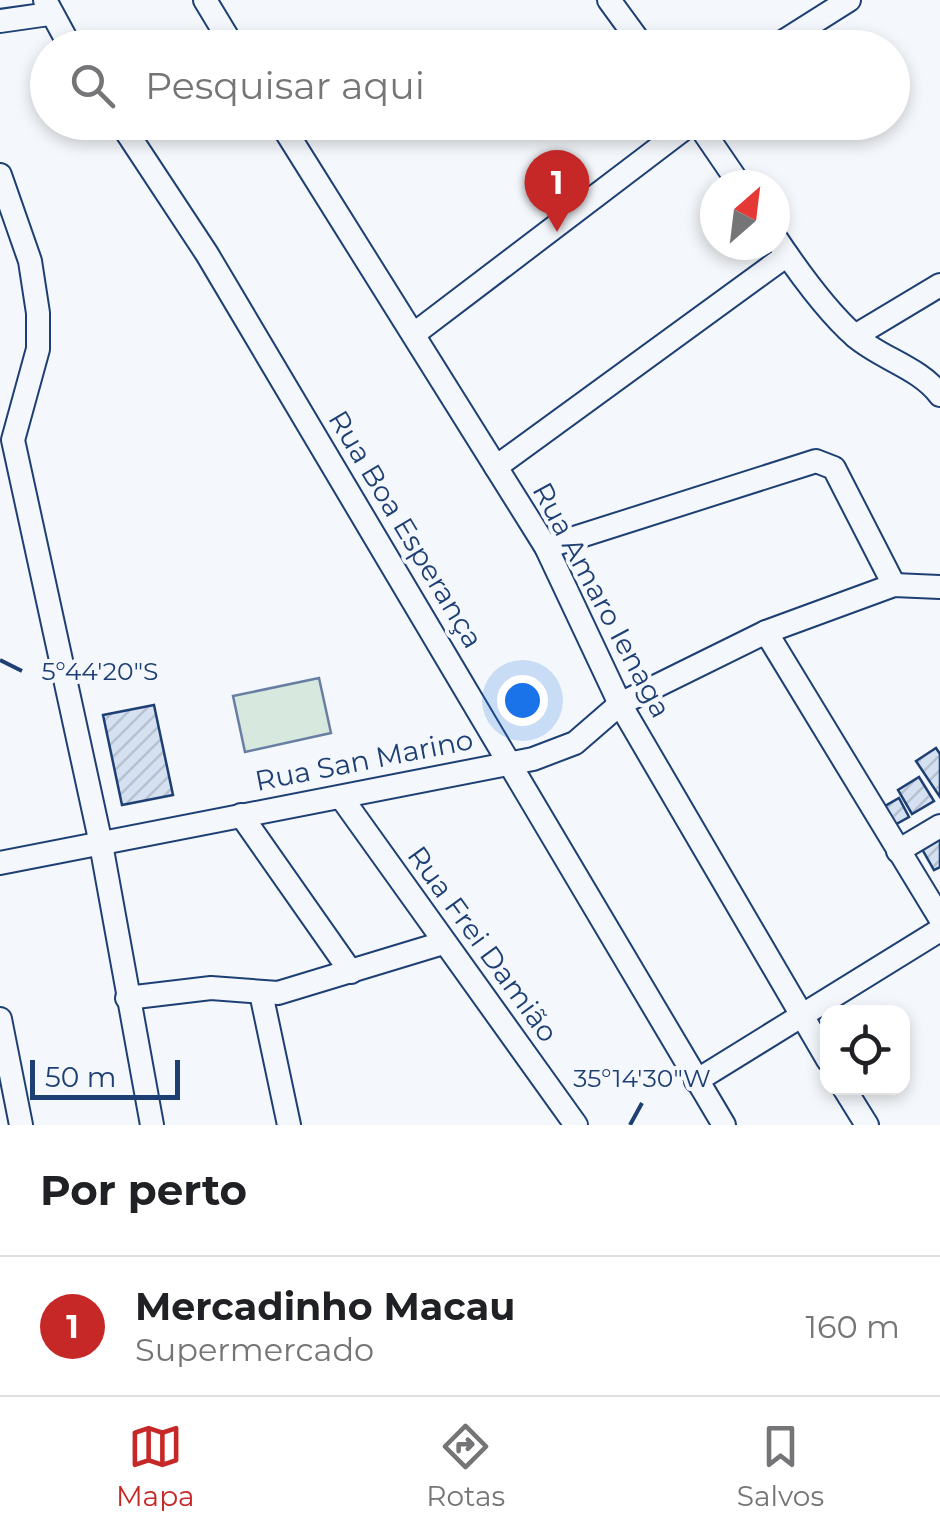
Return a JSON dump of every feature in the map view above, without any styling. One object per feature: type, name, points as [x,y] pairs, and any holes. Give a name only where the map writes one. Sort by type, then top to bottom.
[{"type":"street","points":[[206,0],[224,30]]},
{"type":"street","points":[[609,0],[631,30]]},
{"type":"street","points":[[802,30],[849,0]]},
{"type":"street","points":[[0,21],[47,7],[60,30]]},
{"type":"street","name":"Rua Boa Esperança","points":[[132,140],[207,254],[724,1125]]},
{"type":"street","name":"Rua Amaro Ienaga","points":[[291,140],[546,547],[620,704],[820,1047]]},
{"type":"street","points":[[414,334],[671,140]]},
{"type":"street","points":[[708,140],[729,170]]},
{"type":"street","points":[[0,175],[30,262],[38,313],[38,349],[14,440]]},
{"type":"street","points":[[790,257],[854,336],[903,368],[936,377]]},
{"type":"street","points":[[496,466],[763,260]]},
{"type":"street","points":[[854,336],[940,285]]},
{"type":"street","points":[[0,415],[14,440],[101,844],[152,1125]]},
{"type":"street","points":[[546,547],[816,461],[834,468],[894,585]]},
{"type":"street","name":"Rua San Marino","points":[[0,862],[510,760],[532,759],[575,743],[620,704],[766,632],[894,585],[940,587]]},
{"type":"street","points":[[766,632],[940,918]]},
{"type":"street","name":"Rua Frei Damião","points":[[341,796],[576,1125]]},
{"type":"street","points":[[240,815],[351,972]]},
{"type":"street","points":[[898,851],[940,826]]},
{"type":"street","points":[[696,1081],[940,930]]},
{"type":"street","points":[[127,998],[211,988],[278,993],[444,943]]},
{"type":"street","points":[[261,993],[288,1125]]},
{"type":"street","points":[[0,1020],[20,1125]]},
{"type":"street","points":[[848,1095],[867,1125]]},
{"type":"shaded area","points":[[319,678],[331,733],[245,752],[233,696]]},
{"type":"building","points":[[154,705],[173,795],[122,805],[103,715]]},
{"type":"building","points":[[936,748],[940,754],[940,797],[916,761]]},
{"type":"building","points":[[919,777],[934,801],[912,814],[898,790]]},
{"type":"building","points":[[899,798],[909,817],[889,828],[878,810]]},
{"type":"building","points":[[940,839],[940,867],[934,870],[922,849]]},
{"type":"place","name":"Mercadinho Macau","points":[[557,232]]}]
